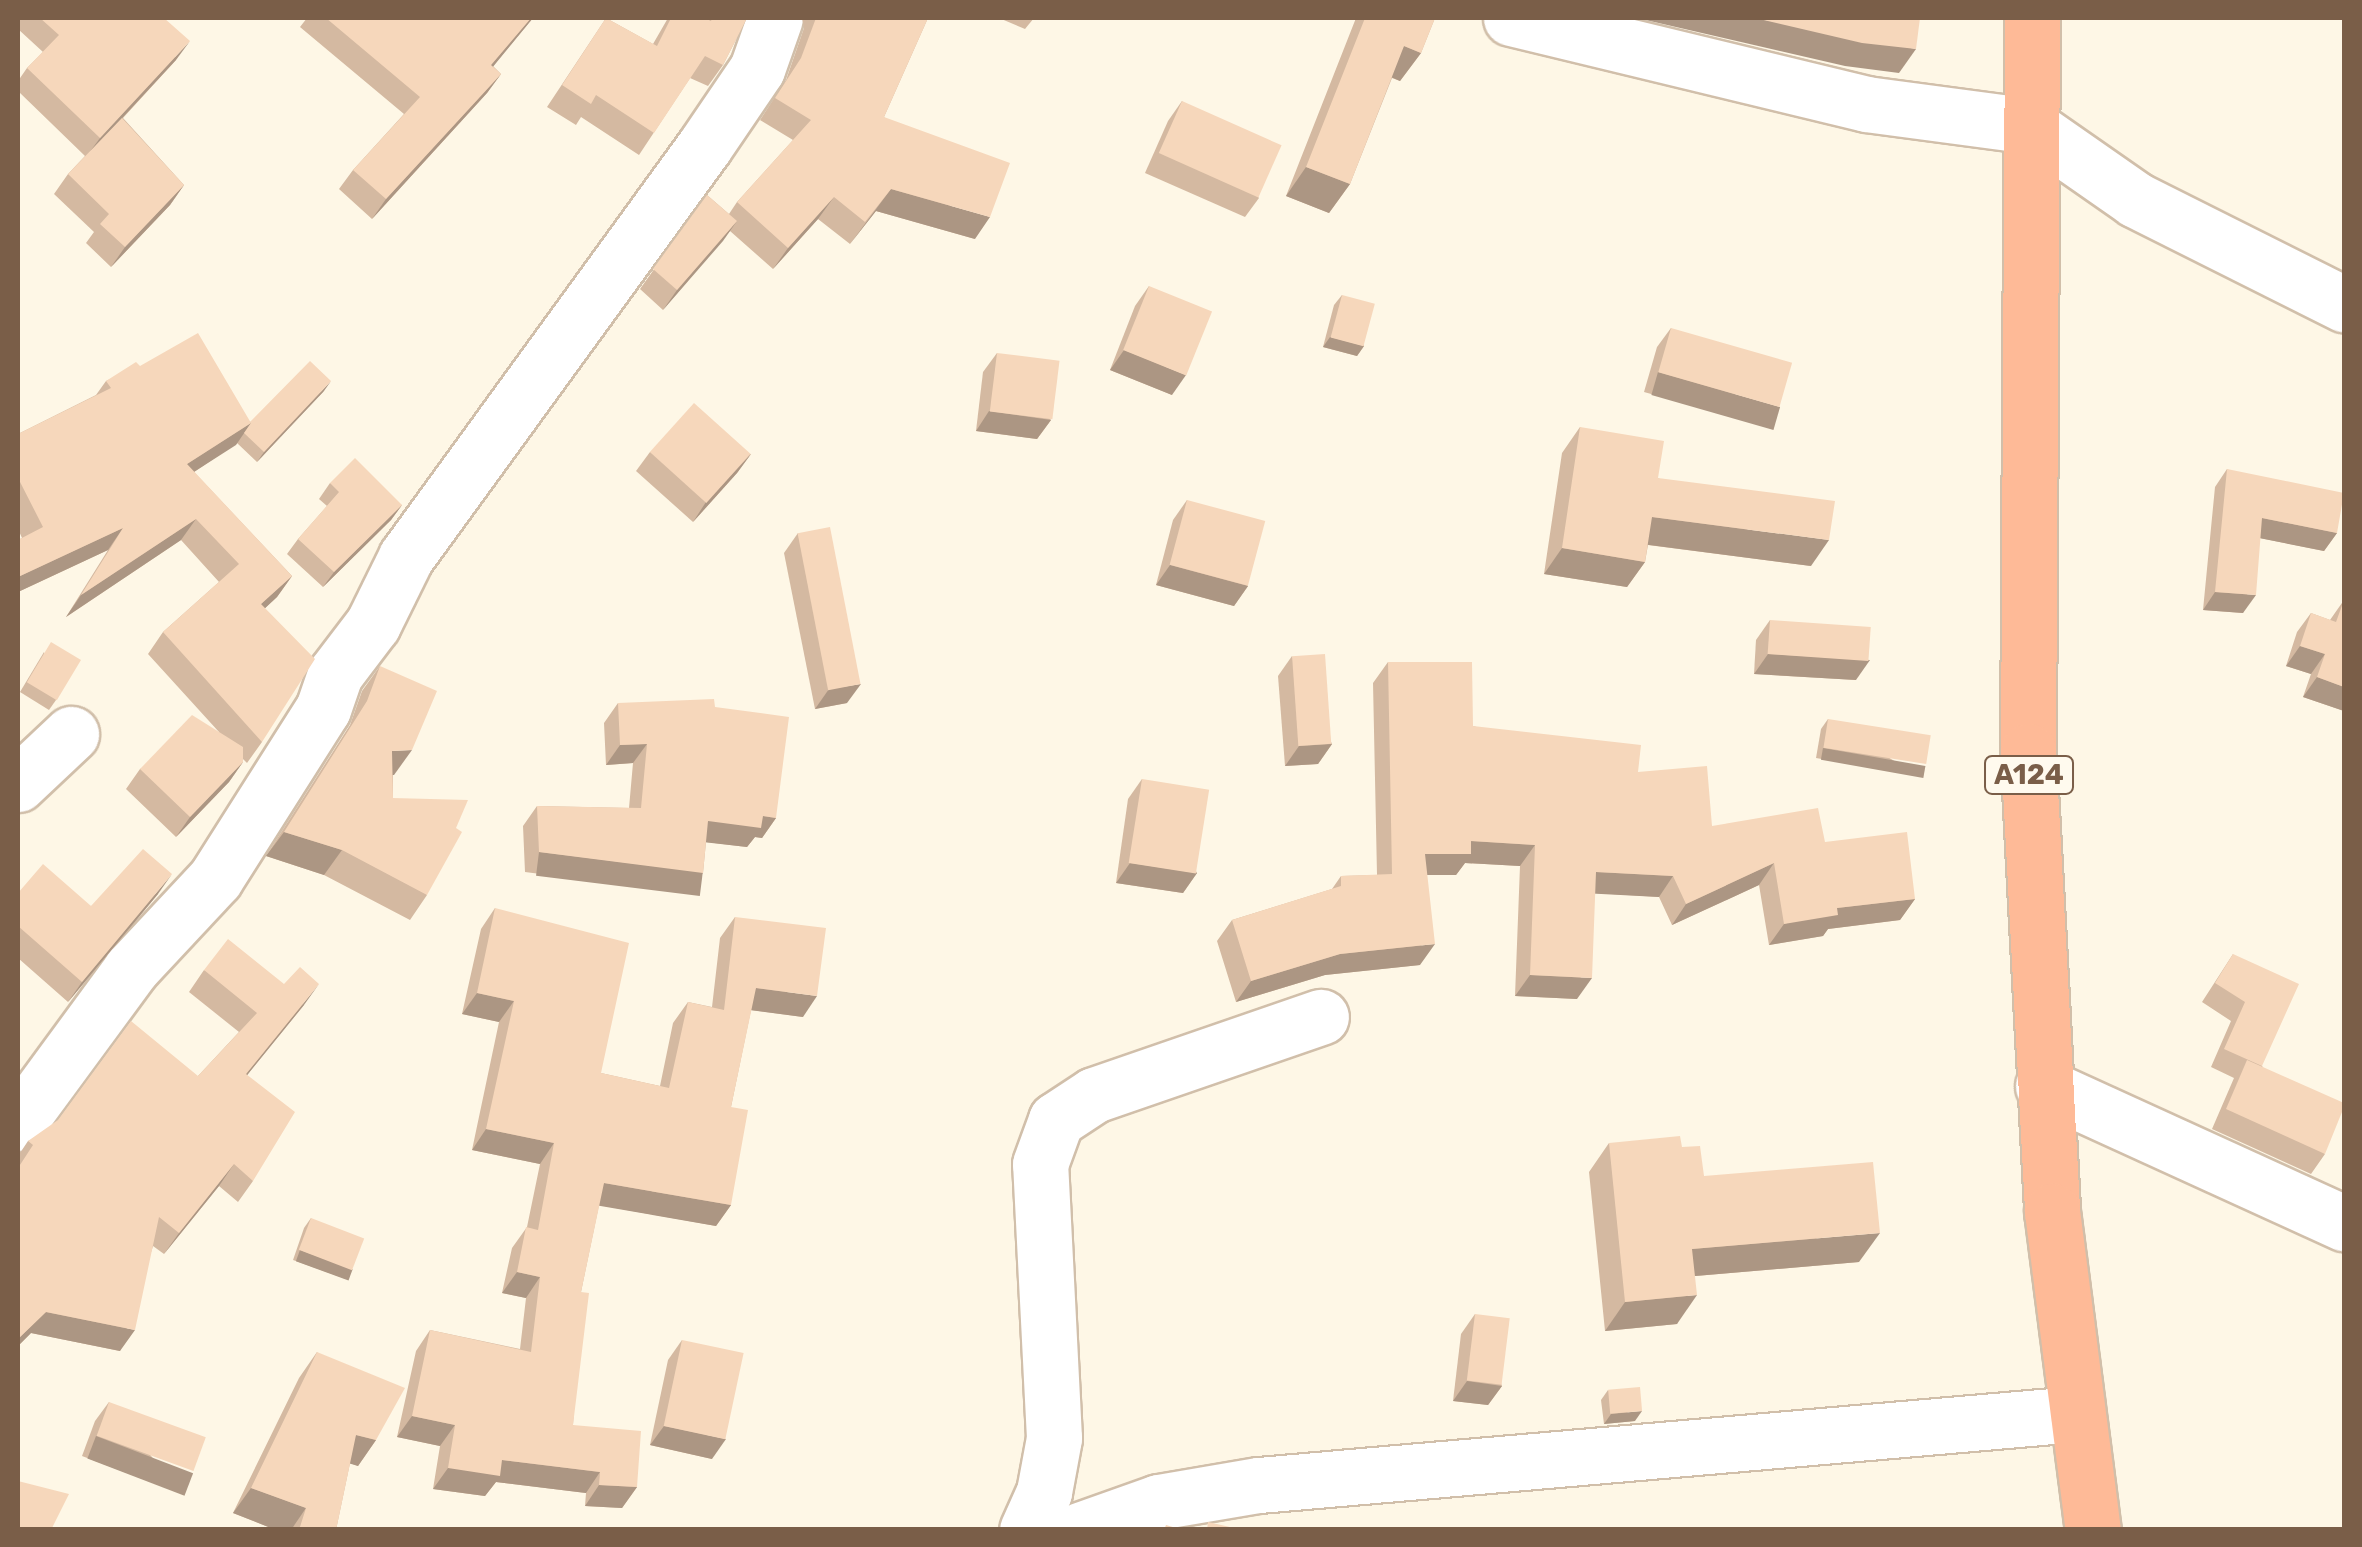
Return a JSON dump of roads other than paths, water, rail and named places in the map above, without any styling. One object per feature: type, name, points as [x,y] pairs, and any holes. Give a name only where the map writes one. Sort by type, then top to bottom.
[{"type":"highway","name":"A124","points":[[2032,18],[2028,751],[2043,1086],[2075,1414],[2092,1530]]},
{"type":"street","points":[[18,1123],[130,969],[215,880],[323,709],[335,674],[373,624],[406,557],[704,147],[757,69],[775,18]]},
{"type":"street","points":[[1511,18],[1866,104],[2030,126],[2136,200],[2344,304]]},
{"type":"street","points":[[18,784],[71,734]]},
{"type":"street","points":[[1027,1530],[1044,1492],[1054,1438],[1040,1164],[1051,1130],[1072,1104],[1321,1016]]},
{"type":"street","points":[[2043,1086],[2344,1223]]},
{"type":"street","points":[[1080,1530],[1158,1502],[1258,1485],[2075,1414]]}]
